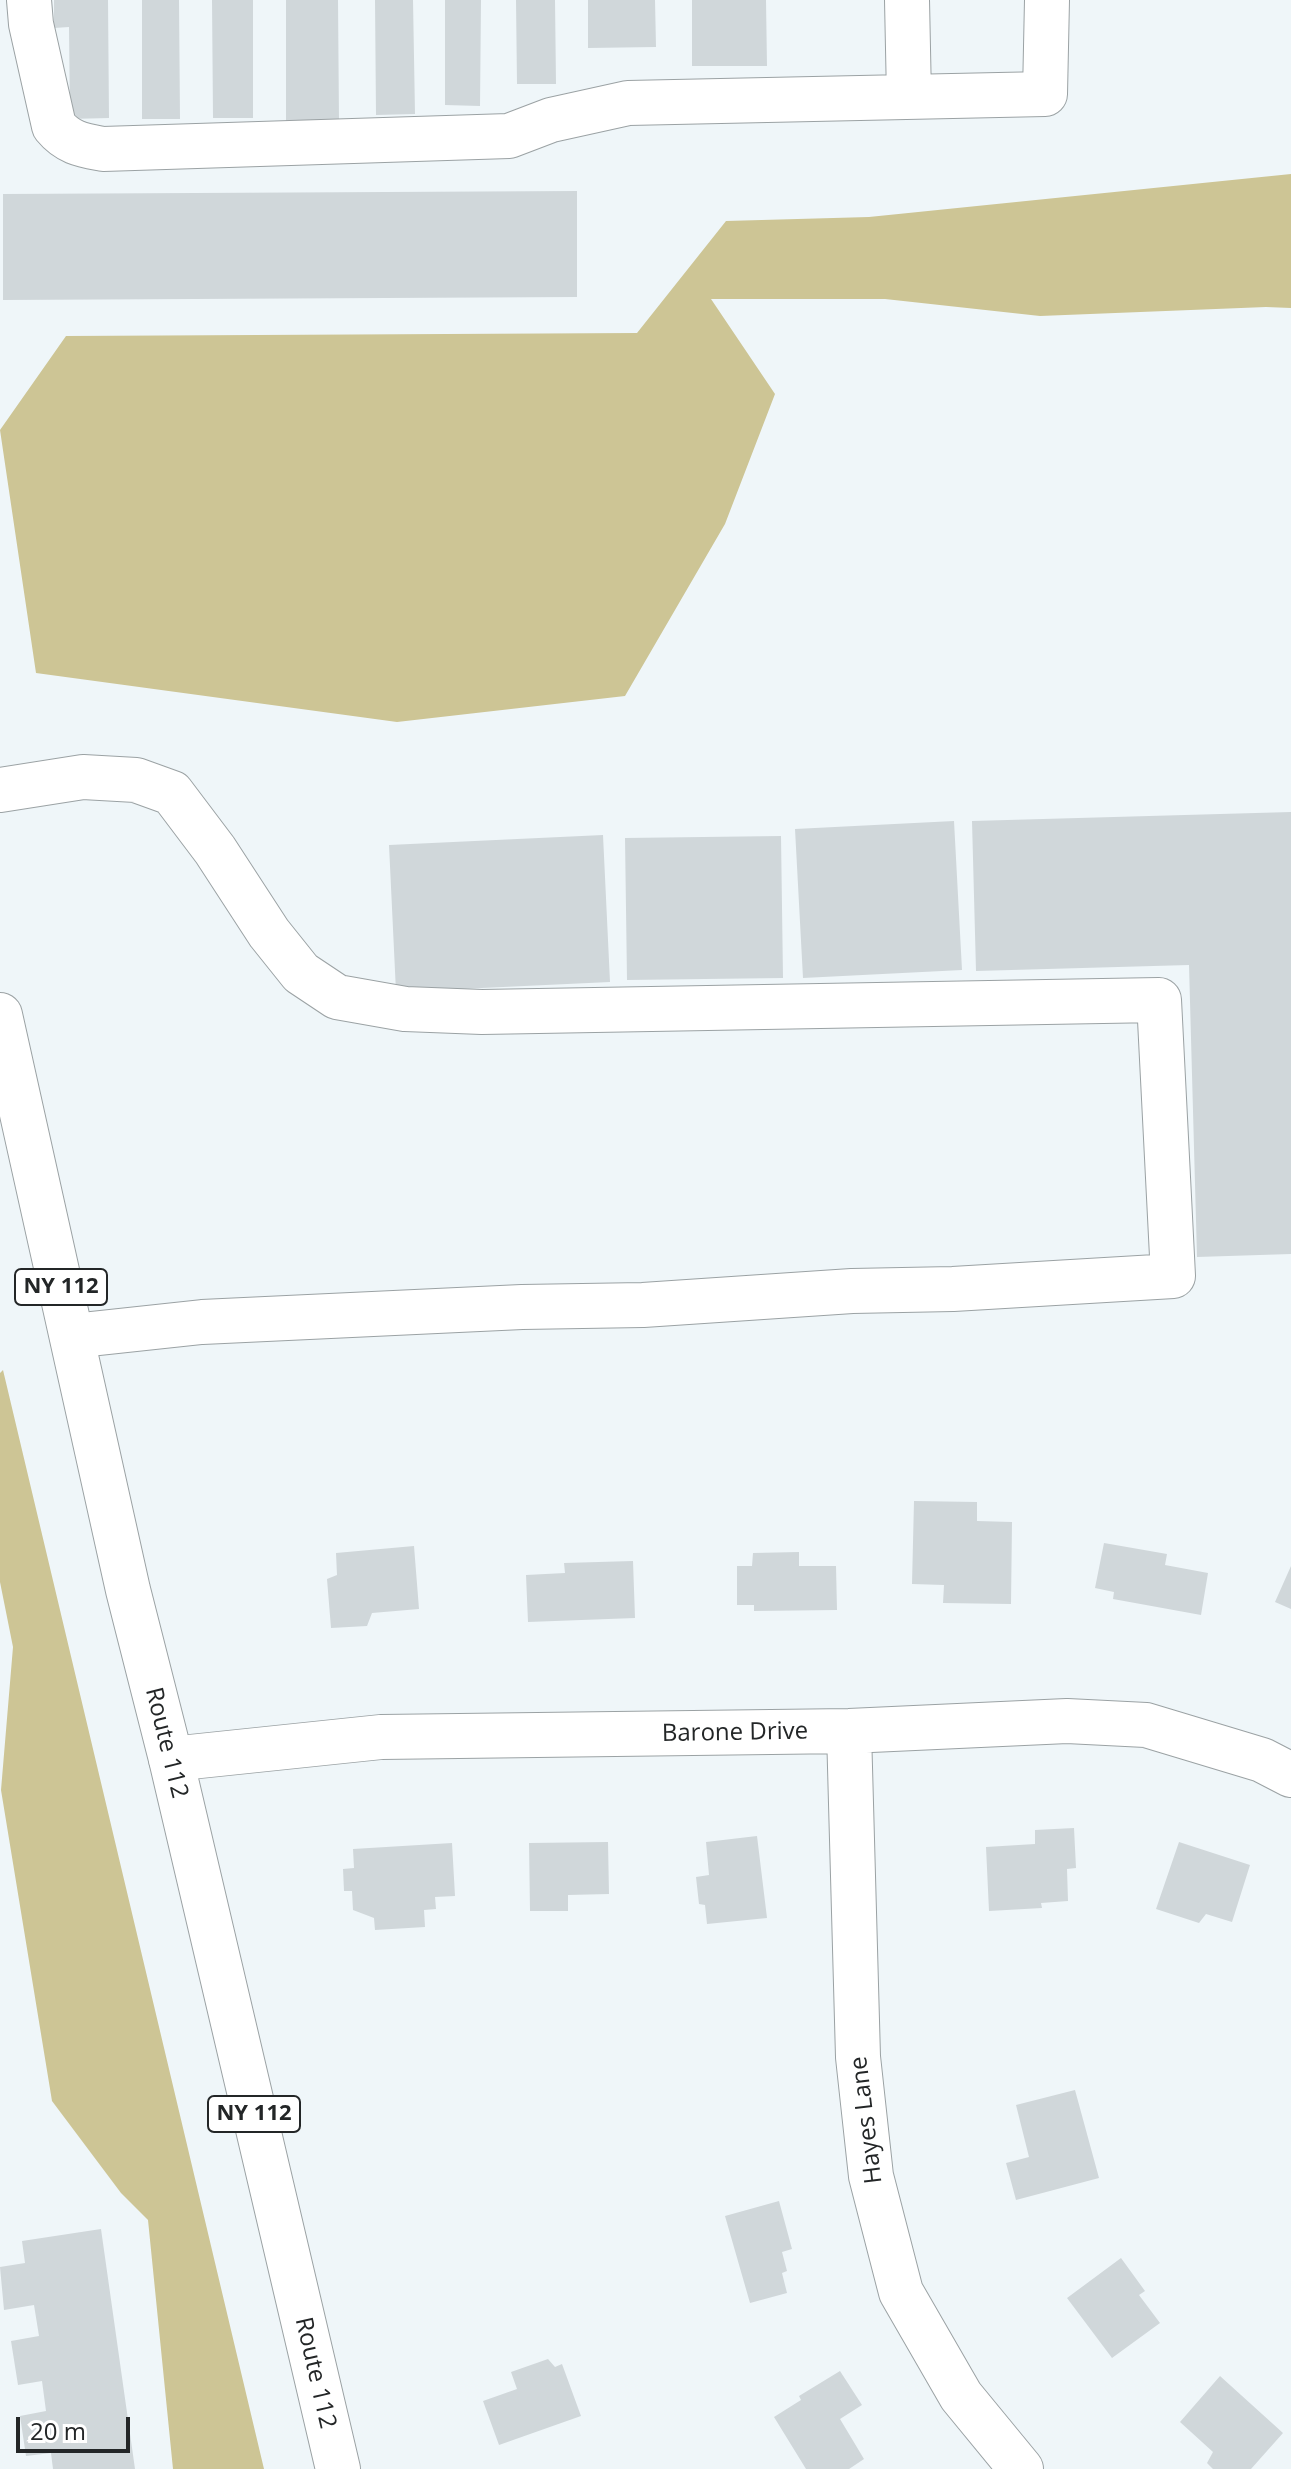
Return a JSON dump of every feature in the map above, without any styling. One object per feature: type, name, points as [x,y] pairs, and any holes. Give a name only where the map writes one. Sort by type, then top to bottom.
[{"type":"street","points":[[29,0],[31,24],[54,126],[65,138],[78,145],[103,149],[509,136],[551,120],[628,103],[1045,94],[1047,0]]},
{"type":"street","points":[[907,0],[909,97]]},
{"type":"street","points":[[0,790],[83,777],[136,780],[172,793],[301,973],[337,997],[405,1009],[482,1012],[1159,1000],[1173,1276],[953,1289],[852,1291],[643,1305],[508,1307],[202,1322],[72,1336]]},
{"type":"street","name":"Route 112","points":[[0,1015],[128,1590],[171,1759],[338,2469]]},
{"type":"street","name":"Barone Drive","points":[[171,1759],[381,1737],[849,1731],[1067,1721],[1146,1725],[1262,1760],[1291,1775]]},
{"type":"street","name":"Hayes Lane","points":[[849,1731],[858,2057],[871,2176],[901,2292],[961,2396],[1021,2469]]},
{"type":"shaded area","points":[[1291,174],[1291,308],[1040,316],[885,299],[711,299],[775,394],[725,524],[625,696],[397,722],[36,673],[0,430],[66,336],[637,333],[726,221],[869,217]]},
{"type":"shaded area","points":[[3,1370],[264,2469],[173,2469],[148,2220],[121,2193],[52,2101],[1,1790],[13,1647],[0,1582],[0,1373]]},
{"type":"building","points":[[54,0],[108,0],[109,118],[70,119],[69,27],[54,28]]},
{"type":"building","points":[[142,0],[179,0],[180,119],[142,119]]},
{"type":"building","points":[[212,0],[253,0],[253,118],[213,118]]},
{"type":"building","points":[[286,0],[338,0],[339,121],[286,121]]},
{"type":"building","points":[[375,0],[413,0],[415,114],[376,115]]},
{"type":"building","points":[[445,0],[481,0],[480,106],[445,105]]},
{"type":"building","points":[[516,0],[555,0],[556,84],[517,84]]},
{"type":"building","points":[[588,0],[655,0],[656,47],[588,48]]},
{"type":"building","points":[[692,0],[766,0],[767,66],[692,66]]},
{"type":"building","points":[[577,191],[577,297],[3,300],[3,194]]},
{"type":"building","points":[[1291,812],[1291,1254],[1197,1257],[1189,965],[976,971],[972,821]]},
{"type":"building","points":[[954,821],[962,970],[803,978],[795,829]]},
{"type":"building","points":[[603,835],[610,982],[396,992],[389,845]]},
{"type":"building","points":[[781,836],[783,978],[627,980],[625,838]]},
{"type":"building","points":[[914,1501],[977,1502],[977,1521],[1012,1522],[1011,1604],[943,1603],[944,1585],[912,1584]]},
{"type":"building","points":[[1104,1543],[1167,1554],[1165,1565],[1208,1573],[1201,1615],[1113,1599],[1114,1592],[1095,1588]]},
{"type":"building","points":[[414,1546],[419,1609],[372,1613],[367,1626],[331,1628],[327,1579],[337,1575],[336,1553]]},
{"type":"building","points":[[799,1552],[799,1566],[836,1566],[837,1610],[754,1611],[754,1605],[737,1605],[737,1566],[752,1566],[753,1553]]},
{"type":"building","points":[[633,1561],[635,1618],[528,1622],[526,1575],[565,1573],[564,1563]]},
{"type":"building","points":[[1291,1566],[1291,1609],[1275,1602]]},
{"type":"building","points":[[1074,1828],[1076,1868],[1067,1869],[1068,1901],[1041,1903],[1042,1908],[989,1911],[986,1847],[1035,1844],[1035,1830]]},
{"type":"building","points":[[757,1836],[767,1918],[707,1924],[705,1905],[699,1904],[696,1877],[709,1875],[706,1842]]},
{"type":"building","points":[[608,1842],[609,1894],[568,1895],[568,1911],[530,1911],[529,1843]]},
{"type":"building","points":[[1179,1842],[1250,1865],[1232,1922],[1206,1914],[1199,1923],[1156,1909]]},
{"type":"building","points":[[452,1843],[455,1896],[435,1897],[436,1909],[424,1910],[425,1927],[375,1930],[374,1918],[353,1910],[352,1891],[344,1891],[343,1869],[354,1868],[353,1849]]},
{"type":"building","points":[[1075,2090],[1099,2178],[1016,2200],[1006,2163],[1029,2157],[1016,2105]]},
{"type":"building","points":[[779,2201],[792,2249],[782,2252],[787,2271],[782,2273],[787,2293],[750,2303],[725,2216]]},
{"type":"building","points":[[101,2229],[135,2469],[53,2469],[51,2453],[26,2456],[20,2416],[46,2411],[42,2381],[18,2385],[11,2341],[39,2336],[34,2305],[4,2310],[0,2267],[25,2263],[22,2241]]},
{"type":"building","points":[[1121,2258],[1145,2291],[1139,2295],[1160,2323],[1112,2358],[1067,2298]]},
{"type":"building","points":[[548,2359],[555,2367],[562,2364],[581,2416],[499,2445],[483,2401],[517,2389],[511,2372]]},
{"type":"building","points":[[840,2371],[862,2405],[840,2419],[864,2459],[849,2469],[806,2469],[774,2417],[801,2400],[799,2396]]},
{"type":"building","points":[[1220,2376],[1283,2433],[1251,2469],[1213,2469],[1207,2463],[1213,2452],[1180,2422]]}]
